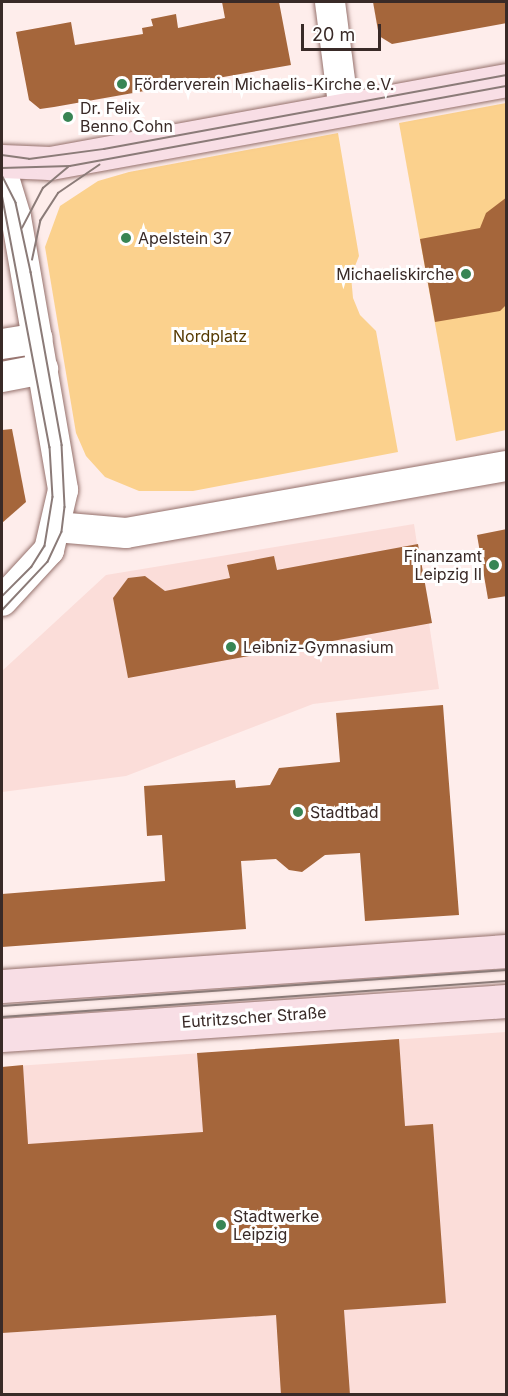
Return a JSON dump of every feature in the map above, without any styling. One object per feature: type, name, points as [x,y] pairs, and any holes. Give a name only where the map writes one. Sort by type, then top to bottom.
[{"type":"main road","points":[[2,161],[50,163],[507,81]]},
{"type":"main road","points":[[2,986],[507,951]]},
{"type":"main road","name":"Eutritzscher Straße","points":[[2,1035],[507,1001]]},
{"type":"street","points":[[330,2],[344,111]]},
{"type":"street","points":[[2,171],[16,217],[63,490],[56,527],[42,562],[2,601]]},
{"type":"street","points":[[2,344],[38,338]]},
{"type":"street","points":[[2,376],[43,369]]},
{"type":"street","points":[[56,527],[126,533],[507,466]]},
{"type":"shaded area","name":"Leibniz-Gymnasium","points":[[414,524],[439,689],[313,704],[126,776],[2,792],[2,671],[106,575]]},
{"type":"shaded area","points":[[506,1032],[506,1394],[2,1394],[2,1067]]},
{"type":"green space","points":[[506,103],[506,430],[456,441],[399,123]]},
{"type":"green space","name":"Nordplatz","points":[[338,133],[359,256],[351,276],[353,298],[360,315],[376,331],[398,452],[193,491],[139,491],[105,477],[86,456],[76,433],[45,247],[60,206],[98,181],[129,172]]},
{"type":"building","points":[[222,2],[279,2],[291,65],[40,109],[29,100],[16,32],[71,22],[75,45],[143,34],[142,28],[153,26],[151,19],[176,14],[178,28],[225,18]]},
{"type":"building","points":[[373,2],[507,2],[507,23],[392,44],[379,36]]},
{"type":"building","name":"Michaeliskirche","points":[[507,197],[507,304],[500,311],[435,322],[420,239],[480,228],[486,213]]},
{"type":"building","points":[[12,429],[26,502],[2,523],[2,430]]},
{"type":"building","name":"Finanzamt Leipzig II","points":[[507,529],[507,596],[488,599],[477,535]]},
{"type":"building","points":[[418,544],[432,623],[128,678],[113,598],[128,578],[145,576],[165,591],[230,578],[227,565],[274,556],[277,570]]},
{"type":"building","name":"Stadtbad","points":[[443,705],[459,915],[365,921],[360,853],[325,855],[302,872],[289,870],[276,859],[241,861],[246,929],[2,947],[2,894],[165,881],[162,835],[147,836],[144,786],[235,780],[236,788],[270,785],[279,768],[340,762],[336,713]]},
{"type":"building","name":"Stadtwerke Leipzig","points":[[399,1039],[405,1126],[433,1124],[446,1303],[344,1310],[350,1395],[281,1395],[276,1315],[2,1333],[2,1067],[23,1065],[28,1144],[203,1132],[197,1053]]},
{"type":"tram line","points":[[2,155],[29,159],[104,149],[506,75]]},
{"type":"tram line","points":[[2,168],[70,166],[506,86]]},
{"type":"tram line","points":[[32,260],[40,221],[58,193],[99,165]]},
{"type":"tram line","points":[[22,228],[43,188],[68,167]]},
{"type":"tram line","points":[[2,175],[16,203],[31,272],[62,445],[65,507],[62,532],[48,562],[2,611]]},
{"type":"tram line","points":[[2,194],[50,447],[53,497],[45,546],[32,567],[2,597]]},
{"type":"tram line","points":[[2,1006],[506,970]]},
{"type":"tram line","points":[[2,1017],[506,981]]},
{"type":"place","name":"Förderverein Michaelis-Kirche e.V.","points":[[122,84]]},
{"type":"place","name":"Dr. Felix Benno Cohn","points":[[68,117]]},
{"type":"place","name":"Apelstein 37","points":[[126,238]]},
{"type":"place","name":"Michaeliskirche","points":[[466,274]]},
{"type":"place","name":"Finanzamt Leipzig II","points":[[494,565]]},
{"type":"place","name":"Leibniz-Gymnasium","points":[[231,647]]},
{"type":"place","name":"Stadtbad","points":[[298,812]]},
{"type":"place","name":"Stadtwerke Leipzig","points":[[221,1225]]}]
